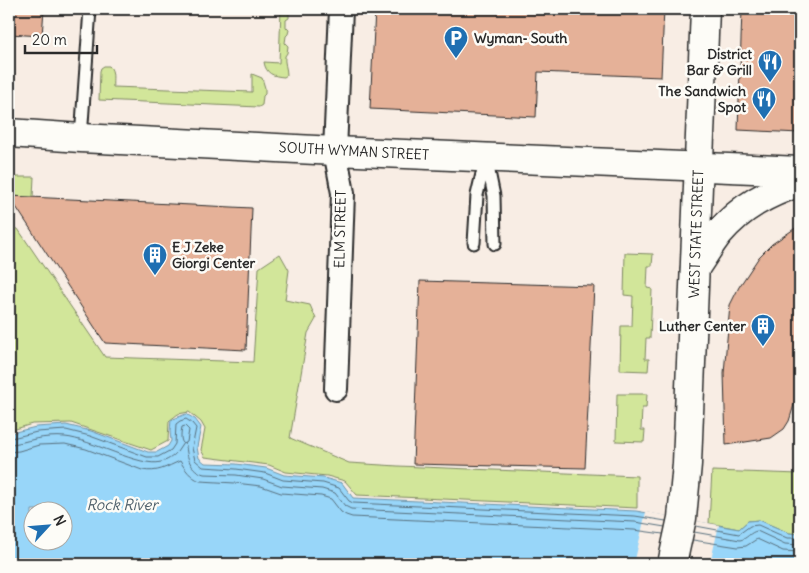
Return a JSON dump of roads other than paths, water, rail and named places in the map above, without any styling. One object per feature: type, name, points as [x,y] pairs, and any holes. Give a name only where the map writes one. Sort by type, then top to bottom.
[{"type":"main road","name":"WEST STATE STREET","points":[[672,564],[682,518],[687,464],[705,9]]},
{"type":"main road","name":"SOUTH WYMAN STREET","points":[[9,132],[81,138],[335,151],[800,171]]},
{"type":"main road","points":[[695,268],[718,235],[734,218],[756,200],[800,182]]},
{"type":"street","name":"ELM STREET","points":[[336,390],[343,192],[335,151],[341,9]]},
{"type":"lane","points":[[81,138],[90,9]]},
{"type":"lane","points":[[474,243],[477,195],[486,157]]},
{"type":"lane","points":[[486,157],[494,196],[495,244]]},
{"type":"water","name":"Rock River","points":[[186,414],[195,419],[201,427],[197,447],[199,458],[205,463],[236,464],[266,468],[284,475],[324,478],[342,483],[353,498],[636,511],[739,529],[748,521],[759,520],[789,533],[800,534],[800,564],[9,564],[9,433],[36,427],[66,425],[91,431],[148,452],[157,452],[168,446],[171,441],[171,420]]},
{"type":"place","name":"Wyman‐ South","points":[[456,59]]},
{"type":"place","name":"District Bar & Grill","points":[[770,83]]},
{"type":"place","name":"The Sandwich Spot","points":[[764,120]]},
{"type":"place","name":"E J Zeke Giorgi Center","points":[[155,276]]},
{"type":"place","name":"Luther Center","points":[[763,347]]}]
